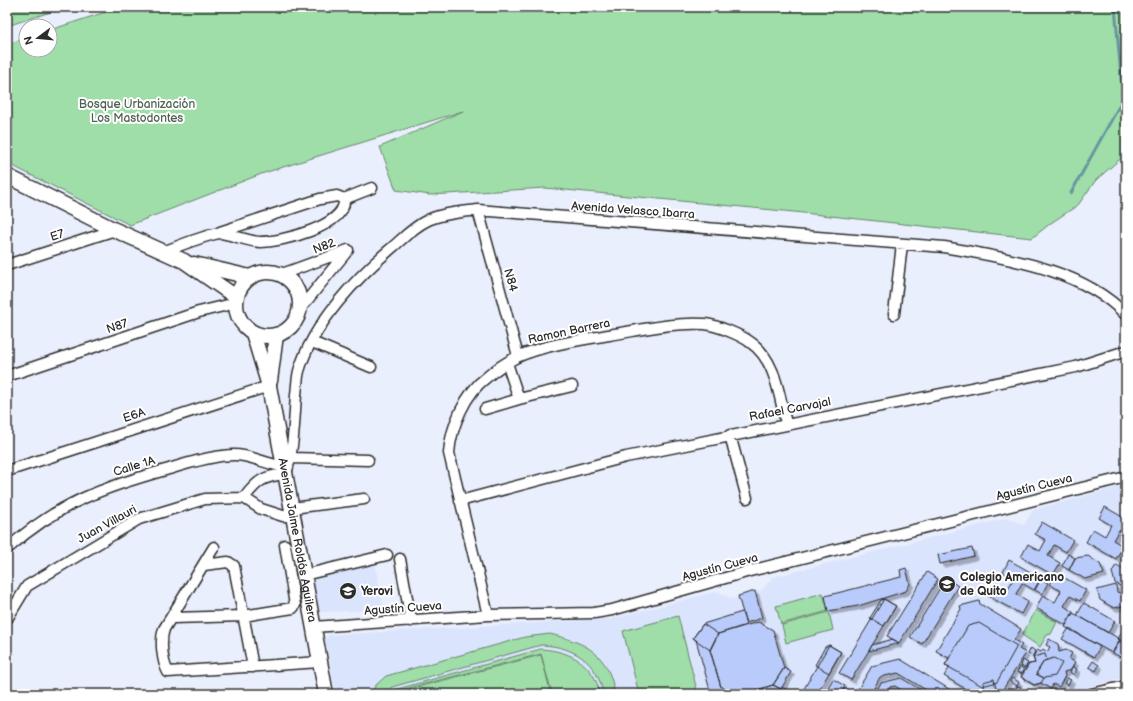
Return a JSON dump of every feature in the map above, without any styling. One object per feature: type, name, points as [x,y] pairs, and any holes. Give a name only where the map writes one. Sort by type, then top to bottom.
[{"type":"street","points":[[7,176],[115,230],[184,261],[250,277]]},
{"type":"street","points":[[163,252],[324,198],[337,196],[344,199],[372,188]]},
{"type":"street","points":[[220,232],[249,241],[260,242],[286,239],[318,227],[335,217],[342,212],[345,205],[344,199]]},
{"type":"street","name":"Avenida Velasco Ibarra","points":[[287,466],[299,372],[312,342],[324,323],[362,275],[406,235],[428,220],[455,212],[478,210],[944,247],[1015,261],[1052,272],[1105,296],[1126,315]]},
{"type":"street","name":"N84","points":[[478,210],[518,356]]},
{"type":"street","name":"E7","points":[[7,265],[115,230]]},
{"type":"street","points":[[894,314],[902,244]]},
{"type":"street","name":"N82","points":[[282,274],[348,250],[300,309]]},
{"type":"street","points":[[184,261],[236,300]]},
{"type":"street","points":[[266,271],[282,274],[295,285],[300,300],[298,316],[289,328],[276,335],[261,335],[253,333],[240,320],[236,300],[244,282],[250,277],[266,271]]},
{"type":"street","name":"N87","points":[[7,376],[236,300]]},
{"type":"street","name":"Ramon Barrera","points":[[488,615],[449,453],[450,437],[455,421],[477,387],[485,378],[507,363],[518,356],[557,345],[670,325],[707,324],[751,342],[765,357],[774,375],[786,423]]},
{"type":"street","name":"Avenida Jaime Roldós Aguilera","points":[[253,333],[269,386],[287,466],[293,512],[326,694]]},
{"type":"street","name":"Avenida Jaime Roldós Aguilera","points":[[269,386],[276,335]]},
{"type":"street","points":[[312,342],[371,367]]},
{"type":"street","name":"Rafael Carvajal","points":[[460,501],[626,456],[786,423],[1076,367],[1126,351]]},
{"type":"street","points":[[507,363],[519,399]]},
{"type":"street","name":"E6A","points":[[7,471],[269,386]]},
{"type":"street","points":[[484,409],[572,386]]},
{"type":"street","points":[[730,435],[747,498]]},
{"type":"street","name":"Calle 1A","points":[[7,549],[23,535],[56,511],[92,493],[136,478],[186,464],[233,455],[256,458],[269,464],[287,466]]},
{"type":"street","points":[[364,499],[293,512],[283,516],[261,509],[244,498],[254,484],[287,466],[368,460]]},
{"type":"street","name":"Agustín Cueva","points":[[313,627],[488,615],[594,613],[612,610],[750,571],[1126,477]]},
{"type":"street","name":"Juan Villauri","points":[[7,619],[27,586],[139,519],[205,499],[244,498]]},
{"type":"street","points":[[173,618],[243,616],[291,609],[295,605],[285,545]]},
{"type":"street","points":[[214,548],[162,634],[165,666],[168,672],[320,662]]},
{"type":"street","points":[[304,575],[387,555]]},
{"type":"street","points":[[400,559],[411,621]]},
{"type":"street","points":[[204,565],[228,562],[234,566],[253,667]]},
{"type":"street","points":[[1091,694],[1126,686]]},
{"type":"shaded area","name":"Colegio Americano de Quito","points":[[1126,485],[1126,677],[1064,694],[1045,694],[1037,689],[1018,694],[336,694],[325,640],[329,635],[610,619],[718,591],[731,599],[762,590],[773,577],[1008,518],[1024,525],[1033,510]]},
{"type":"shaded area","name":"Yerovi","points":[[374,558],[384,610],[319,612],[312,574]]},
{"type":"green space","points":[[7,7],[66,7],[32,18],[18,18],[18,22],[7,26]]},
{"type":"green space","name":"Bosque Urbanización Los Mastodontes","points":[[121,7],[1126,7],[1126,154],[1096,180],[1078,205],[1032,238],[794,212],[545,188],[430,195],[396,190],[380,147],[463,111],[264,173],[130,225],[7,163],[7,44],[18,41],[18,58],[58,58],[58,27]]},
{"type":"green space","points":[[823,593],[828,611],[781,624],[776,606]]},
{"type":"green space","points":[[1036,610],[1057,622],[1051,634],[1047,635],[1040,647],[1022,635]]},
{"type":"green space","points":[[829,612],[833,630],[786,643],[782,625]]},
{"type":"green space","points":[[678,616],[698,694],[639,694],[623,631]]},
{"type":"green space","points":[[550,634],[575,641],[594,652],[601,659],[607,669],[612,680],[615,694],[603,694],[596,673],[589,664],[573,652],[563,648],[541,645],[392,687],[383,694],[370,694],[376,685],[386,676],[525,637]]},
{"type":"green space","points":[[541,649],[562,653],[579,661],[592,674],[597,683],[600,694],[552,694],[541,654],[397,691],[398,694],[389,694],[394,690]]},
{"type":"green space","points":[[541,655],[551,694],[398,694],[398,692]]},
{"type":"building","points":[[1105,507],[1126,519],[1126,534],[1119,530],[1113,540],[1123,546],[1116,559],[1086,542],[1093,529],[1105,536],[1111,525],[1099,518]]},
{"type":"building","points":[[1042,522],[1073,540],[1066,552],[1054,545],[1048,556],[1060,563],[1053,575],[1021,557],[1028,544],[1040,551],[1046,540],[1035,534]]},
{"type":"building","points":[[972,548],[974,556],[940,564],[938,555]]},
{"type":"building","points":[[1068,554],[1075,558],[1069,570],[1062,566]]},
{"type":"building","points":[[1088,556],[1100,564],[1104,574],[1085,579],[1069,570],[1075,558]]},
{"type":"building","points":[[1009,560],[1041,578],[1034,590],[1022,583],[1016,594],[1028,601],[1021,614],[988,596],[996,583],[1008,589],[1013,579],[1003,572]]},
{"type":"building","points":[[1116,565],[1126,570],[1126,589],[1115,583],[1112,572]]},
{"type":"building","points":[[906,568],[910,584],[906,591],[858,606],[828,611],[825,596],[901,577],[900,570]]},
{"type":"building","points":[[927,572],[938,579],[899,643],[887,636]]},
{"type":"building","points":[[1056,573],[1086,590],[1080,601],[1070,596],[1064,606],[1073,612],[1066,625],[1036,608],[1043,595],[1055,602],[1061,591],[1049,584]]},
{"type":"building","points":[[946,578],[958,586],[922,644],[910,637]]},
{"type":"building","points":[[1041,579],[1048,583],[1042,594],[1035,590]]},
{"type":"building","points":[[1116,585],[1117,592],[1122,594],[1126,593],[1126,605],[1114,608],[1100,600],[1097,590]]},
{"type":"building","points":[[755,591],[762,618],[746,623],[738,596]]},
{"type":"building","points":[[884,599],[896,606],[884,626],[870,618],[881,600]]},
{"type":"building","points":[[884,599],[896,606],[851,680],[839,673]]},
{"type":"building","points":[[979,601],[980,604],[1021,629],[1014,640],[1022,645],[1019,649],[1026,653],[1000,694],[974,694],[944,676],[950,667],[945,665],[949,658],[936,651],[961,609],[960,606]]},
{"type":"building","points":[[1084,603],[1115,621],[1108,633],[1077,615]]},
{"type":"building","points":[[742,612],[746,625],[718,634],[710,650],[721,687],[733,694],[711,694],[696,640],[693,638],[703,624]]},
{"type":"building","points":[[1073,613],[1120,639],[1112,653],[1065,627]]},
{"type":"building","points":[[758,622],[773,630],[784,668],[773,685],[745,694],[733,694],[721,687],[710,650],[718,634]]},
{"type":"building","points":[[979,623],[1017,646],[997,682],[982,686],[945,665],[968,626]]},
{"type":"building","points":[[703,624],[718,634],[710,650],[693,638]]},
{"type":"building","points":[[1126,624],[1126,643],[1118,639]]},
{"type":"building","points":[[1069,628],[1100,647],[1094,657],[1062,639]]},
{"type":"building","points":[[893,639],[899,643],[898,645],[896,644],[869,651],[872,645]]},
{"type":"building","points":[[1049,639],[1058,644],[1059,652],[1066,650],[1072,653],[1069,659],[1075,662],[1071,670],[1064,672],[1065,676],[1059,687],[1053,684],[1051,689],[1041,683],[1034,685],[1021,677],[1029,664],[1035,663],[1033,657],[1037,650],[1041,652],[1043,649],[1047,652],[1050,647],[1046,645]]},
{"type":"building","points":[[1120,641],[1126,644],[1126,660],[1113,653]]},
{"type":"building","points":[[829,645],[841,652],[817,694],[801,694]]},
{"type":"building","points":[[829,645],[841,652],[829,673],[815,665],[825,647]]},
{"type":"building","points":[[1031,648],[1035,651],[1033,656],[1028,654]]},
{"type":"building","points":[[1045,654],[1047,660],[1044,661],[1036,674],[1044,678],[1041,683],[1034,685],[1021,677],[1029,664],[1035,663],[1033,657]]},
{"type":"building","points":[[1054,658],[1062,663],[1055,676],[1044,678],[1036,674],[1044,661]]},
{"type":"building","points":[[900,659],[949,689],[946,694],[930,694],[931,693],[898,673],[880,677],[871,694],[855,694],[872,666]]},
{"type":"building","points":[[1023,660],[1028,663],[1025,668],[1021,666]]},
{"type":"building","points":[[1093,661],[1099,665],[1096,671],[1089,667]]},
{"type":"building","points":[[1020,667],[1024,669],[1021,674],[1017,672]]},
{"type":"building","points":[[1073,667],[1077,669],[1074,675],[1070,672]]},
{"type":"building","points":[[784,668],[791,672],[781,689],[773,685]]},
{"type":"building","points":[[901,678],[928,694],[908,694],[895,686],[890,687],[886,694],[874,694],[881,683]]},
{"type":"building","points":[[1012,678],[1019,682],[1017,686],[1010,682]]},
{"type":"building","points":[[1067,678],[1071,680],[1068,685],[1064,683]]},
{"type":"building","points":[[833,679],[845,686],[841,694],[824,694]]},
{"type":"building","points":[[994,679],[996,689],[1001,692],[1000,694],[984,694],[983,682]]},
{"type":"building","points":[[773,685],[781,689],[778,694],[745,694]]},
{"type":"building","points":[[1020,686],[1022,694],[1018,694],[1016,687]]},
{"type":"building","points":[[782,687],[790,692],[789,694],[778,694]]},
{"type":"waterway","points":[[1071,193],[1123,99],[1115,7]]},
{"type":"place","name":"Colegio Americano de Quito","points":[[947,584]]},
{"type":"place","name":"Yerovi","points":[[348,591]]}]
